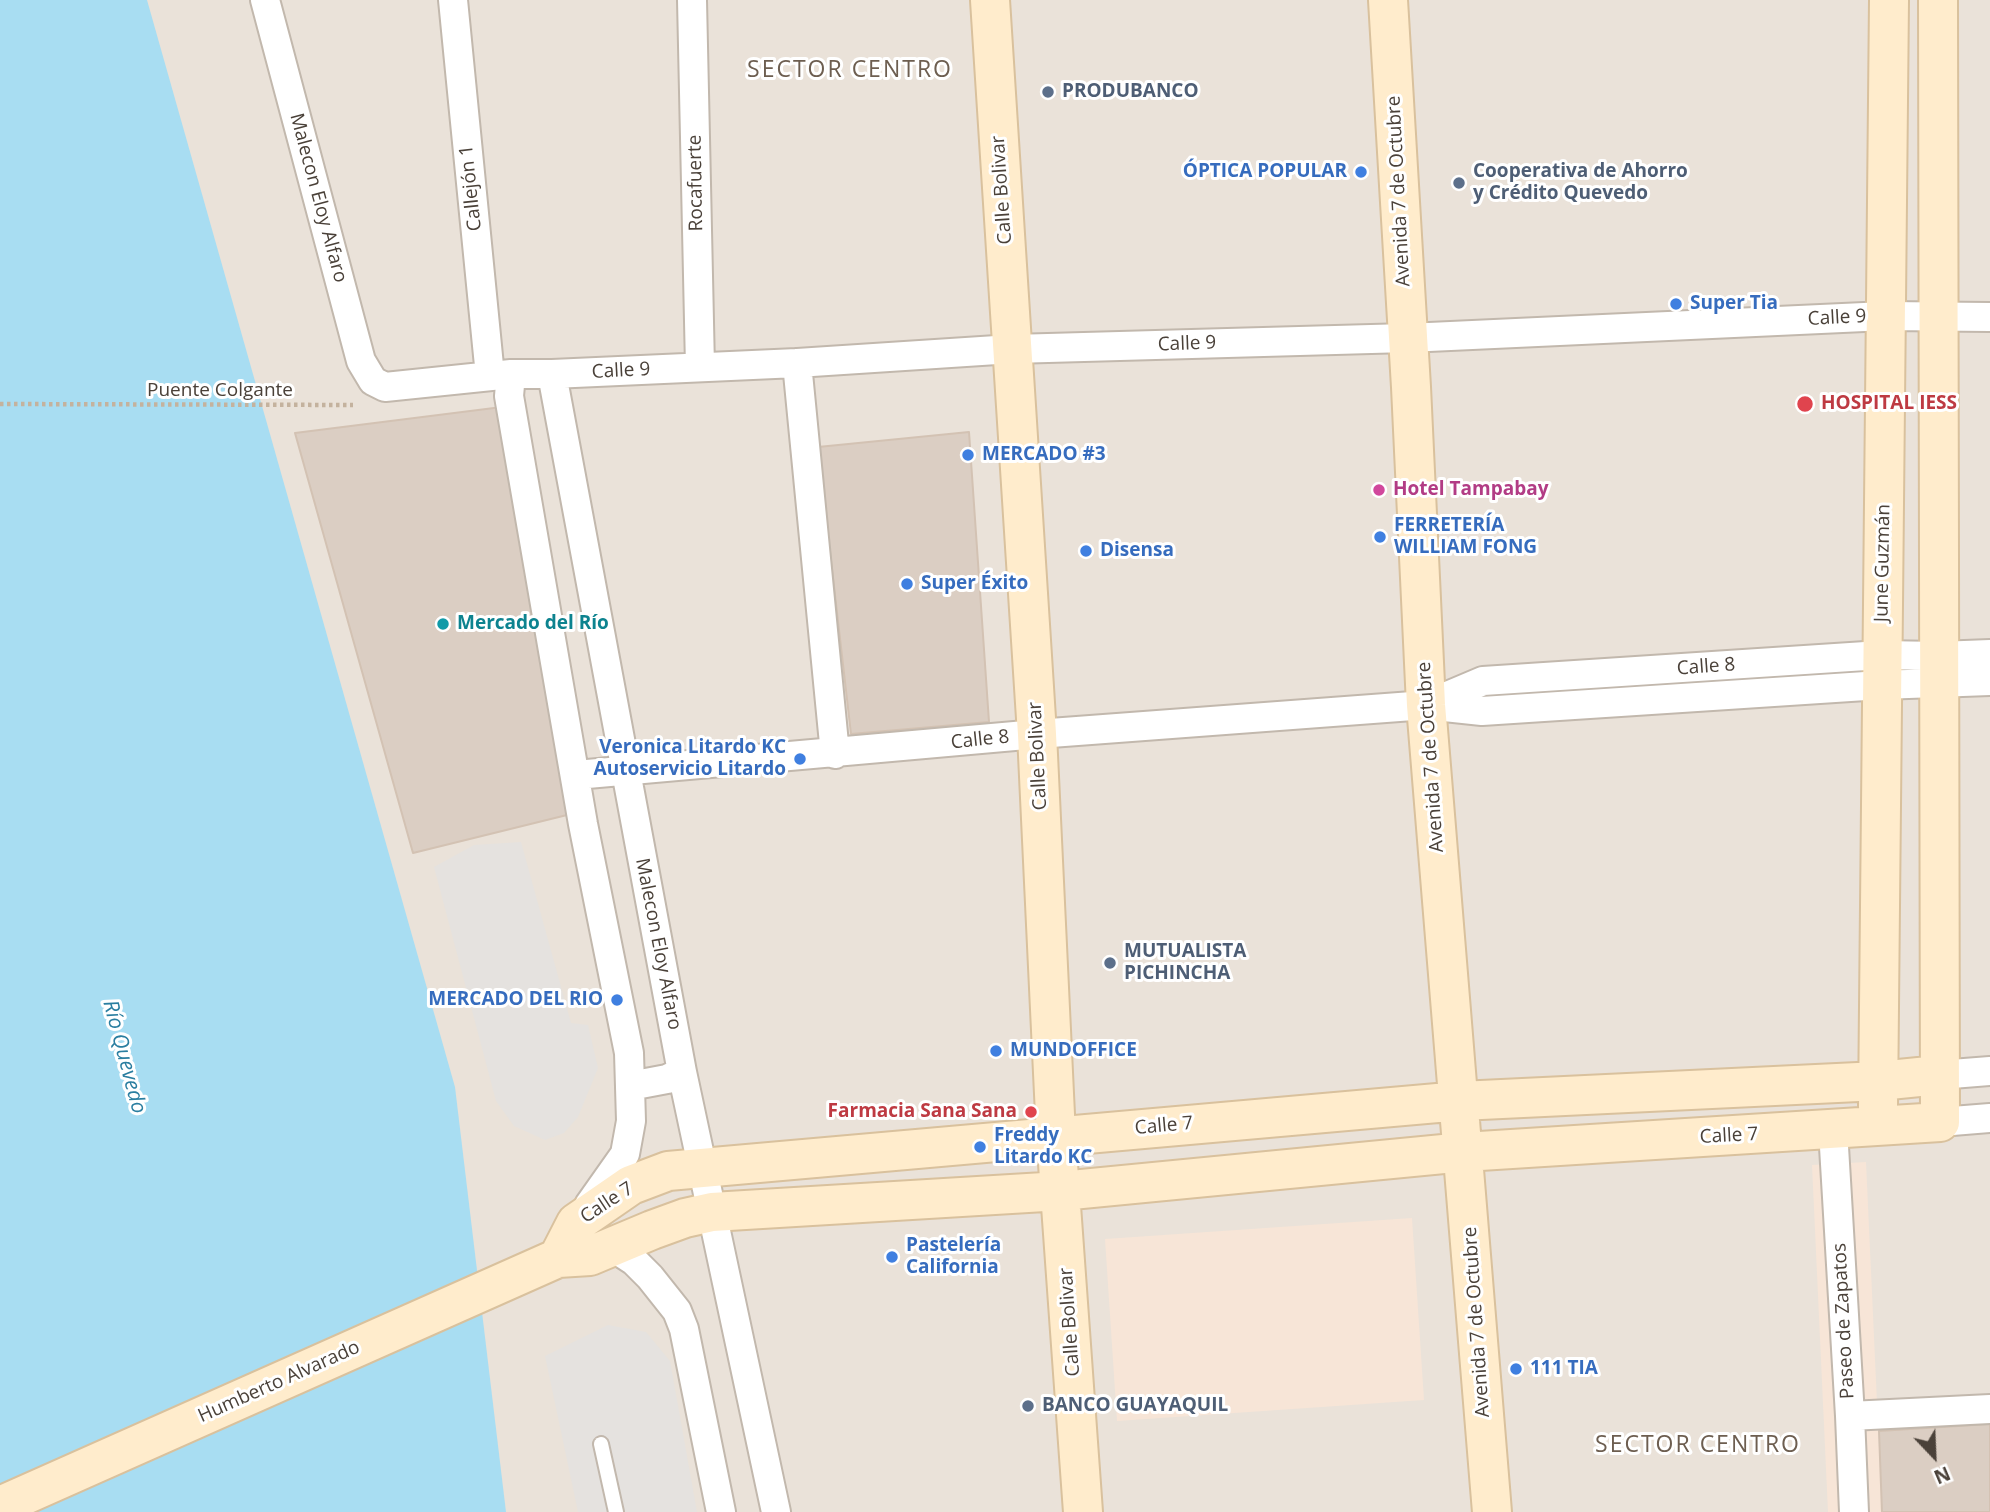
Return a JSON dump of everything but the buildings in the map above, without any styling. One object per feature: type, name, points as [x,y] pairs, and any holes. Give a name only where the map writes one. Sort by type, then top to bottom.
[{"type":"main road","name":"Calle Bolivar","points":[[990,0],[1037,734],[1056,1136],[1083,1512]]},
{"type":"main road","name":"Avenida 7 de Octubre","points":[[1388,0],[1426,705],[1492,1512]]},
{"type":"main road","name":"June Guzmán","points":[[1877,1127],[1889,0]]},
{"type":"main road","points":[[1938,0],[1940,1122]]},
{"type":"main road","name":"Calle 7","points":[[546,1263],[576,1223],[631,1185],[668,1171],[1460,1101],[1879,1081],[1939,1075]]},
{"type":"main road","name":"Calle 7","points":[[546,1263],[590,1256],[685,1218],[712,1212],[1061,1191],[1464,1152],[1940,1122]]},
{"type":"main road","name":"Humberto Alvarado","points":[[0,1506],[546,1263]]},
{"type":"street","name":"Malecon Eloy Alfaro","points":[[265,0],[361,361],[373,381],[385,387]]},
{"type":"street","name":"Callejón 1","points":[[453,0],[500,375]]},
{"type":"street","name":"Rocafuerte","points":[[692,0],[700,367]]},
{"type":"street","name":"Calle 9","points":[[385,387],[500,375],[797,363],[1013,349],[1407,338],[1886,316],[1990,317]]},
{"type":"street","points":[[797,363],[835,754]]},
{"type":"street","name":"Malecon Eloy Alfaro","points":[[552,374],[682,1073],[776,1512]]},
{"type":"street","points":[[500,375],[509,396],[586,837],[629,1053],[631,1121],[625,1154],[576,1223]]},
{"type":"street","name":"Calle 8","points":[[1938,670],[1990,654]]},
{"type":"street","name":"Calle 8","points":[[576,775],[1037,734],[1426,705],[1482,711],[1881,670],[1938,670],[1990,681]]},
{"type":"street","name":"Calle 7","points":[[1939,1075],[1990,1071]]},
{"type":"street","points":[[630,1086],[667,1079],[682,1073]]},
{"type":"street","name":"Calle 7","points":[[1940,1122],[1990,1118]]},
{"type":"street","name":"Paseo de Zapatos","points":[[1833,1130],[1854,1512]]},
{"type":"street","points":[[611,1246],[634,1261],[650,1276],[677,1311],[684,1329],[721,1512]]},
{"type":"street","points":[[1850,1416],[1990,1409]]},
{"type":"lane","points":[[601,1444],[616,1512]]},
{"type":"path","name":"Puente Colgante","points":[[0,404],[358,405]]},
{"type":"shaded area","points":[[0,0],[1990,0],[1990,1512],[0,1512]]},
{"type":"shaded area","points":[[521,842],[571,1023],[588,1025],[598,1068],[578,1117],[564,1133],[545,1140],[514,1126],[496,1101],[434,867],[474,845]]},
{"type":"shaded area","points":[[1866,1162],[1882,1512],[1828,1512],[1812,1165]]},
{"type":"shaded area","points":[[1412,1218],[1424,1400],[1117,1421],[1105,1239]]},
{"type":"shaded area","points":[[608,1325],[646,1332],[670,1361],[697,1512],[578,1512],[545,1356]]},
{"type":"water","name":"Río Quevedo","points":[[0,0],[147,0],[455,1087],[506,1512],[0,1512]]},
{"type":"place","name":"PRODUBANCO","points":[[1048,92]]},
{"type":"place","name":"ÓPTICA POPULAR","points":[[1361,172]]},
{"type":"place","name":"Cooperativa de Ahorro y Crédito Quevedo","points":[[1459,183]]},
{"type":"place","name":"Super Tia","points":[[1676,304]]},
{"type":"place","name":"HOSPITAL IESS","points":[[1805,404]]},
{"type":"place","name":"MERCADO #3","points":[[968,455]]},
{"type":"place","name":"Hotel Tampabay","points":[[1379,490]]},
{"type":"place","name":"FERRETERÍA WILLIAM FONG","points":[[1380,537]]},
{"type":"place","name":"Disensa","points":[[1086,551]]},
{"type":"place","name":"Super Éxito","points":[[907,584]]},
{"type":"place","name":"Mercado del Río","points":[[443,624]]},
{"type":"place","name":"Veronica Litardo KC Autoservicio Litardo","points":[[800,759]]},
{"type":"place","name":"MUTUALISTA PICHINCHA","points":[[1110,963]]},
{"type":"place","name":"MERCADO DEL RIO","points":[[617,1000]]},
{"type":"place","name":"MUNDOFFICE","points":[[996,1051]]},
{"type":"place","name":"Farmacia Sana Sana","points":[[1031,1112]]},
{"type":"place","name":"Freddy Litardo KC","points":[[980,1147]]},
{"type":"place","name":"Pastelería California","points":[[892,1257]]},
{"type":"place","name":"111 TIA","points":[[1516,1369]]},
{"type":"place","name":"BANCO GUAYAQUIL","points":[[1028,1406]]},
{"type":"district","name":"SECTOR CENTRO","points":[[850,70]]},
{"type":"district","name":"SECTOR CENTRO","points":[[1698,1445]]}]
